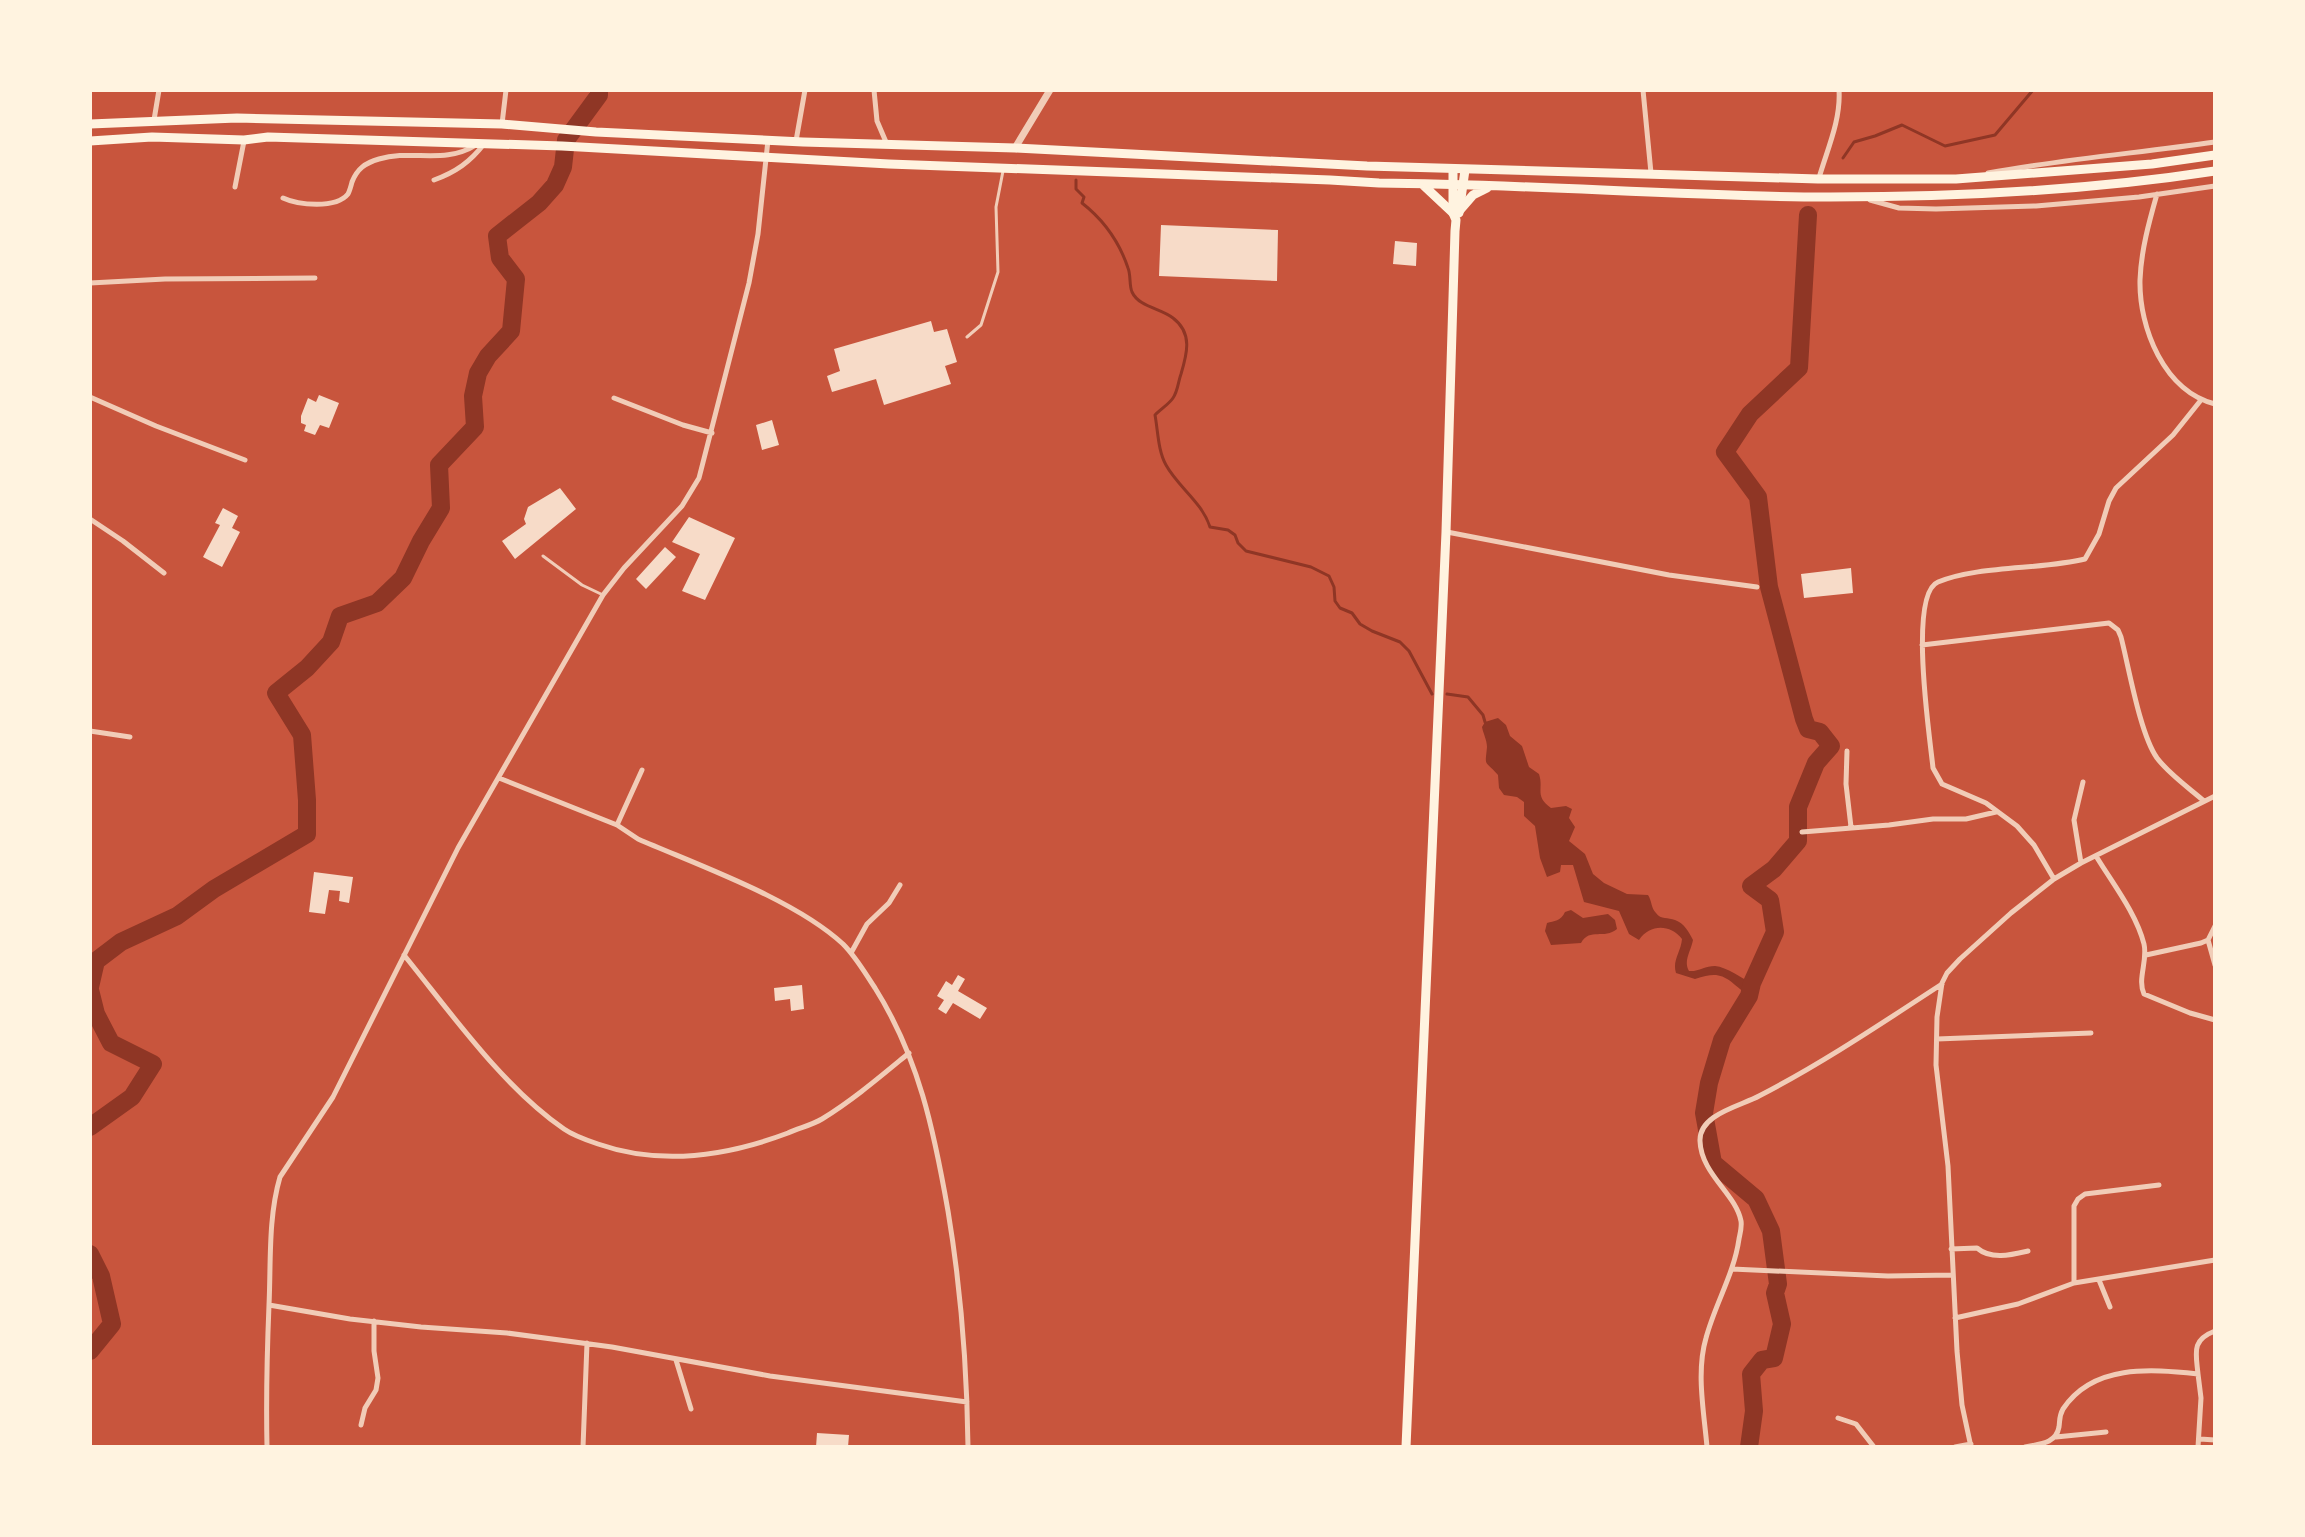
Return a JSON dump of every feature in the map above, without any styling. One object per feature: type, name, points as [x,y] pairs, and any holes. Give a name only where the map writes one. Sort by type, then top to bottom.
[{"type":"main road","points":[[90,124],[270,118],[502,124],[596,132],[1015,148],[1453,170],[1818,179],[1956,179],[2152,164],[2215,155]]},
{"type":"main road","points":[[90,141],[152,137],[244,140],[268,137],[562,146],[889,164],[1803,197],[1940,196],[2085,188],[2215,171]]},
{"type":"main road","points":[[1406,1447],[1446,532],[1456,214],[1453,170]]},
{"type":"main road","points":[[1456,214],[1465,170]]},
{"type":"main road","points":[[1512,187],[1514,171]]},
{"type":"main road","points":[[1422,184],[1456,214]]},
{"type":"main road","points":[[1456,214],[1473,195],[1490,186]]},
{"type":"street","points":[[154,120],[159,90]]},
{"type":"street","points":[[502,124],[506,90]]},
{"type":"street","points":[[796,141],[805,90]]},
{"type":"street","points":[[874,90],[877,121],[887,143]]},
{"type":"street","points":[[1015,148],[1050,90]]},
{"type":"street","points":[[1643,90],[1651,174]]},
{"type":"street","points":[[1818,179],[1836,122],[1839,90]]},
{"type":"street","points":[[235,187],[244,140]]},
{"type":"street","points":[[267,1447],[266,1364],[271,1240],[280,1177],[333,1097],[458,848],[603,595],[682,506],[699,478],[754,257],[768,140]]},
{"type":"street","points":[[1956,179],[2041,163],[2215,142]]},
{"type":"street","points":[[434,180],[454,173],[473,158],[481,144]]},
{"type":"street","points":[[283,198],[311,204],[338,200],[348,194],[357,170],[378,159],[456,155],[481,144]]},
{"type":"street","points":[[1859,196],[1899,208],[1936,209],[2036,206],[2215,186]]},
{"type":"street","points":[[2158,194],[2141,264],[2143,310],[2165,368],[2183,388],[2201,400],[2215,404]]},
{"type":"street","points":[[90,283],[315,278]]},
{"type":"street","points":[[90,397],[245,460]]},
{"type":"street","points":[[614,398],[712,433]]},
{"type":"street","points":[[2054,879],[2034,845],[2017,826],[1972,795],[1942,784],[1936,776],[1922,645],[1922,615],[1929,591],[1937,583],[1976,573],[2087,557],[2116,488],[2173,435],[2201,400]]},
{"type":"street","points":[[90,519],[164,573]]},
{"type":"street","points":[[1446,532],[1669,575],[1757,587]]},
{"type":"street","points":[[1922,645],[2109,623],[2121,637],[2140,716],[2158,760],[2204,801]]},
{"type":"street","points":[[90,731],[130,737]]},
{"type":"street","points":[[1847,751],[1846,784],[1851,827]]},
{"type":"street","points":[[617,825],[642,770]]},
{"type":"street","points":[[499,778],[617,825],[638,839],[789,907],[816,923],[851,953],[883,1002],[909,1053],[924,1098],[941,1171],[960,1293],[968,1447]]},
{"type":"street","points":[[2081,863],[2074,820],[2083,782]]},
{"type":"street","points":[[1955,1447],[1971,1446],[1962,1405],[1947,1156],[1936,1065],[1937,1017],[1942,983],[1960,959],[2054,879],[2215,796]]},
{"type":"street","points":[[1802,832],[1933,819],[1966,819],[1997,811]]},
{"type":"street","points":[[2096,856],[2138,925],[2146,955],[2141,984],[2144,994],[2215,1020]]},
{"type":"street","points":[[851,953],[867,924],[889,903],[900,885]]},
{"type":"street","points":[[2146,955],[2201,943],[2208,940],[2215,926]]},
{"type":"street","points":[[2208,940],[2215,965]]},
{"type":"street","points":[[404,955],[501,1072],[544,1114],[578,1137],[626,1153],[659,1157],[707,1155],[766,1141],[820,1120],[909,1053]]},
{"type":"street","points":[[1707,1447],[1701,1387],[1702,1360],[1708,1331],[1732,1269],[1741,1223],[1703,1160],[1699,1138],[1702,1128],[1715,1116],[1799,1076],[1942,983]]},
{"type":"street","points":[[1937,1039],[2091,1033]]},
{"type":"street","points":[[2074,1283],[2074,1206],[2078,1199],[2085,1194],[2159,1185]]},
{"type":"street","points":[[1951,1249],[1977,1248],[1981,1253],[2003,1256],[2028,1251]]},
{"type":"street","points":[[1955,1318],[2018,1304],[2074,1283],[2215,1260]]},
{"type":"street","points":[[1732,1269],[1888,1276],[1952,1275]]},
{"type":"street","points":[[2099,1280],[2110,1307]]},
{"type":"street","points":[[269,1305],[421,1327],[587,1343],[770,1376],[967,1402]]},
{"type":"street","points":[[361,1425],[378,1378],[374,1321]]},
{"type":"street","points":[[2198,1447],[2201,1398],[2196,1352],[2203,1336],[2215,1331]]},
{"type":"street","points":[[583,1447],[587,1343]]},
{"type":"street","points":[[676,1360],[691,1409]]},
{"type":"street","points":[[2025,1447],[2055,1437],[2059,1430],[2060,1414],[2072,1396],[2096,1379],[2127,1371],[2198,1374]]},
{"type":"street","points":[[1838,1418],[1856,1424],[1874,1447]]},
{"type":"street","points":[[2055,1437],[2106,1432]]},
{"type":"street","points":[[2200,1439],[2215,1440]]},
{"type":"lane","points":[[967,337],[981,325],[998,272],[996,207],[1004,167]]},
{"type":"lane","points":[[543,556],[582,585],[603,595]]},
{"type":"shaded area","points":[[1498,718],[1506,725],[1510,736],[1522,746],[1529,767],[1539,774],[1541,796],[1546,804],[1551,808],[1566,806],[1572,809],[1569,818],[1575,827],[1569,841],[1585,854],[1593,874],[1627,894],[1648,895],[1658,915],[1678,921],[1693,940],[1687,963],[1689,971],[1711,966],[1724,968],[1752,983],[1749,996],[1724,977],[1712,975],[1695,979],[1676,973],[1675,964],[1682,939],[1672,931],[1660,928],[1649,931],[1639,940],[1629,934],[1619,911],[1584,902],[1573,865],[1561,865],[1560,872],[1547,877],[1540,858],[1535,826],[1524,816],[1524,802],[1517,797],[1504,795],[1499,788],[1498,775],[1486,763],[1487,744],[1482,727],[1485,722]]},
{"type":"shaded area","points":[[1571,910],[1583,918],[1608,914],[1615,920],[1617,929],[1607,934],[1593,934],[1581,943],[1551,945],[1545,931],[1547,923]]},
{"type":"building","points":[[1161,225],[1278,230],[1277,281],[1159,276]]},
{"type":"building","points":[[1395,241],[1417,243],[1416,266],[1393,264]]},
{"type":"building","points":[[931,321],[934,332],[947,329],[957,362],[945,366],[951,384],[884,405],[876,379],[832,392],[827,376],[840,371],[834,349]]},
{"type":"building","points":[[319,395],[339,403],[329,428],[320,425],[315,435],[304,431],[306,425],[301,423],[301,416],[308,398],[316,402]]},
{"type":"building","points":[[772,420],[779,445],[762,450],[756,425]]},
{"type":"building","points":[[560,488],[576,509],[515,559],[502,541],[526,524],[524,519],[528,507]]},
{"type":"building","points":[[223,508],[238,516],[232,528],[240,532],[222,567],[203,557],[220,525],[215,523]]},
{"type":"building","points":[[689,517],[735,538],[705,600],[682,591],[700,554],[672,542]]},
{"type":"building","points":[[665,547],[676,557],[646,589],[636,579]]},
{"type":"building","points":[[1851,568],[1853,593],[1804,598],[1801,574]]},
{"type":"building","points":[[314,872],[353,877],[349,903],[339,901],[340,891],[329,890],[325,914],[309,912]]},
{"type":"building","points":[[958,975],[965,979],[958,991],[987,1008],[980,1019],[953,1003],[946,1014],[938,1009],[944,1000],[937,996],[946,981],[952,985]]},
{"type":"building","points":[[802,985],[804,1009],[791,1011],[790,999],[775,1001],[774,988]]},
{"type":"building","points":[[817,1433],[849,1435],[848,1447],[816,1447]]},
{"type":"waterway","points":[[90,987],[96,961],[121,942],[177,916],[214,889],[307,834],[302,735],[276,693],[307,668],[331,642],[340,616],[377,603],[403,578],[441,508],[439,465],[475,427],[473,396],[478,373],[488,356],[511,331],[516,279],[500,258],[497,236],[539,203],[555,185],[563,167],[566,140],[599,95],[599,90]]},
{"type":"waterway","points":[[1843,158],[1854,142],[1902,125],[1945,146],[1995,135],[2033,90]]},
{"type":"waterway","points":[[1076,180],[1076,189],[1084,197],[1082,203],[1104,224],[1120,249],[1135,297],[1173,318],[1184,330],[1187,344],[1176,392],[1155,415],[1161,454],[1171,473],[1201,510],[1210,527],[1228,530],[1246,551],[1311,567],[1329,576],[1335,601],[1340,608],[1352,613],[1360,624],[1372,631],[1400,642],[1409,651],[1432,694]]},
{"type":"waterway","points":[[1749,1447],[1754,1411],[1751,1374],[1762,1360],[1774,1358],[1782,1324],[1775,1293],[1778,1284],[1771,1231],[1756,1199],[1713,1163],[1704,1113],[1722,1040],[1749,996],[1775,932],[1770,900],[1751,886],[1774,869],[1798,841],[1798,807],[1816,763],[1831,746],[1820,732],[1808,729],[1804,719],[1769,587],[1758,497],[1725,452],[1750,414],[1799,368],[1808,215]]},
{"type":"waterway","points":[[1447,694],[1468,697],[1485,722]]},
{"type":"waterway","points":[[90,990],[96,1014],[111,1043],[153,1064],[132,1097],[90,1127]]},
{"type":"waterway","points":[[90,1254],[101,1276],[112,1324],[90,1351]]}]
